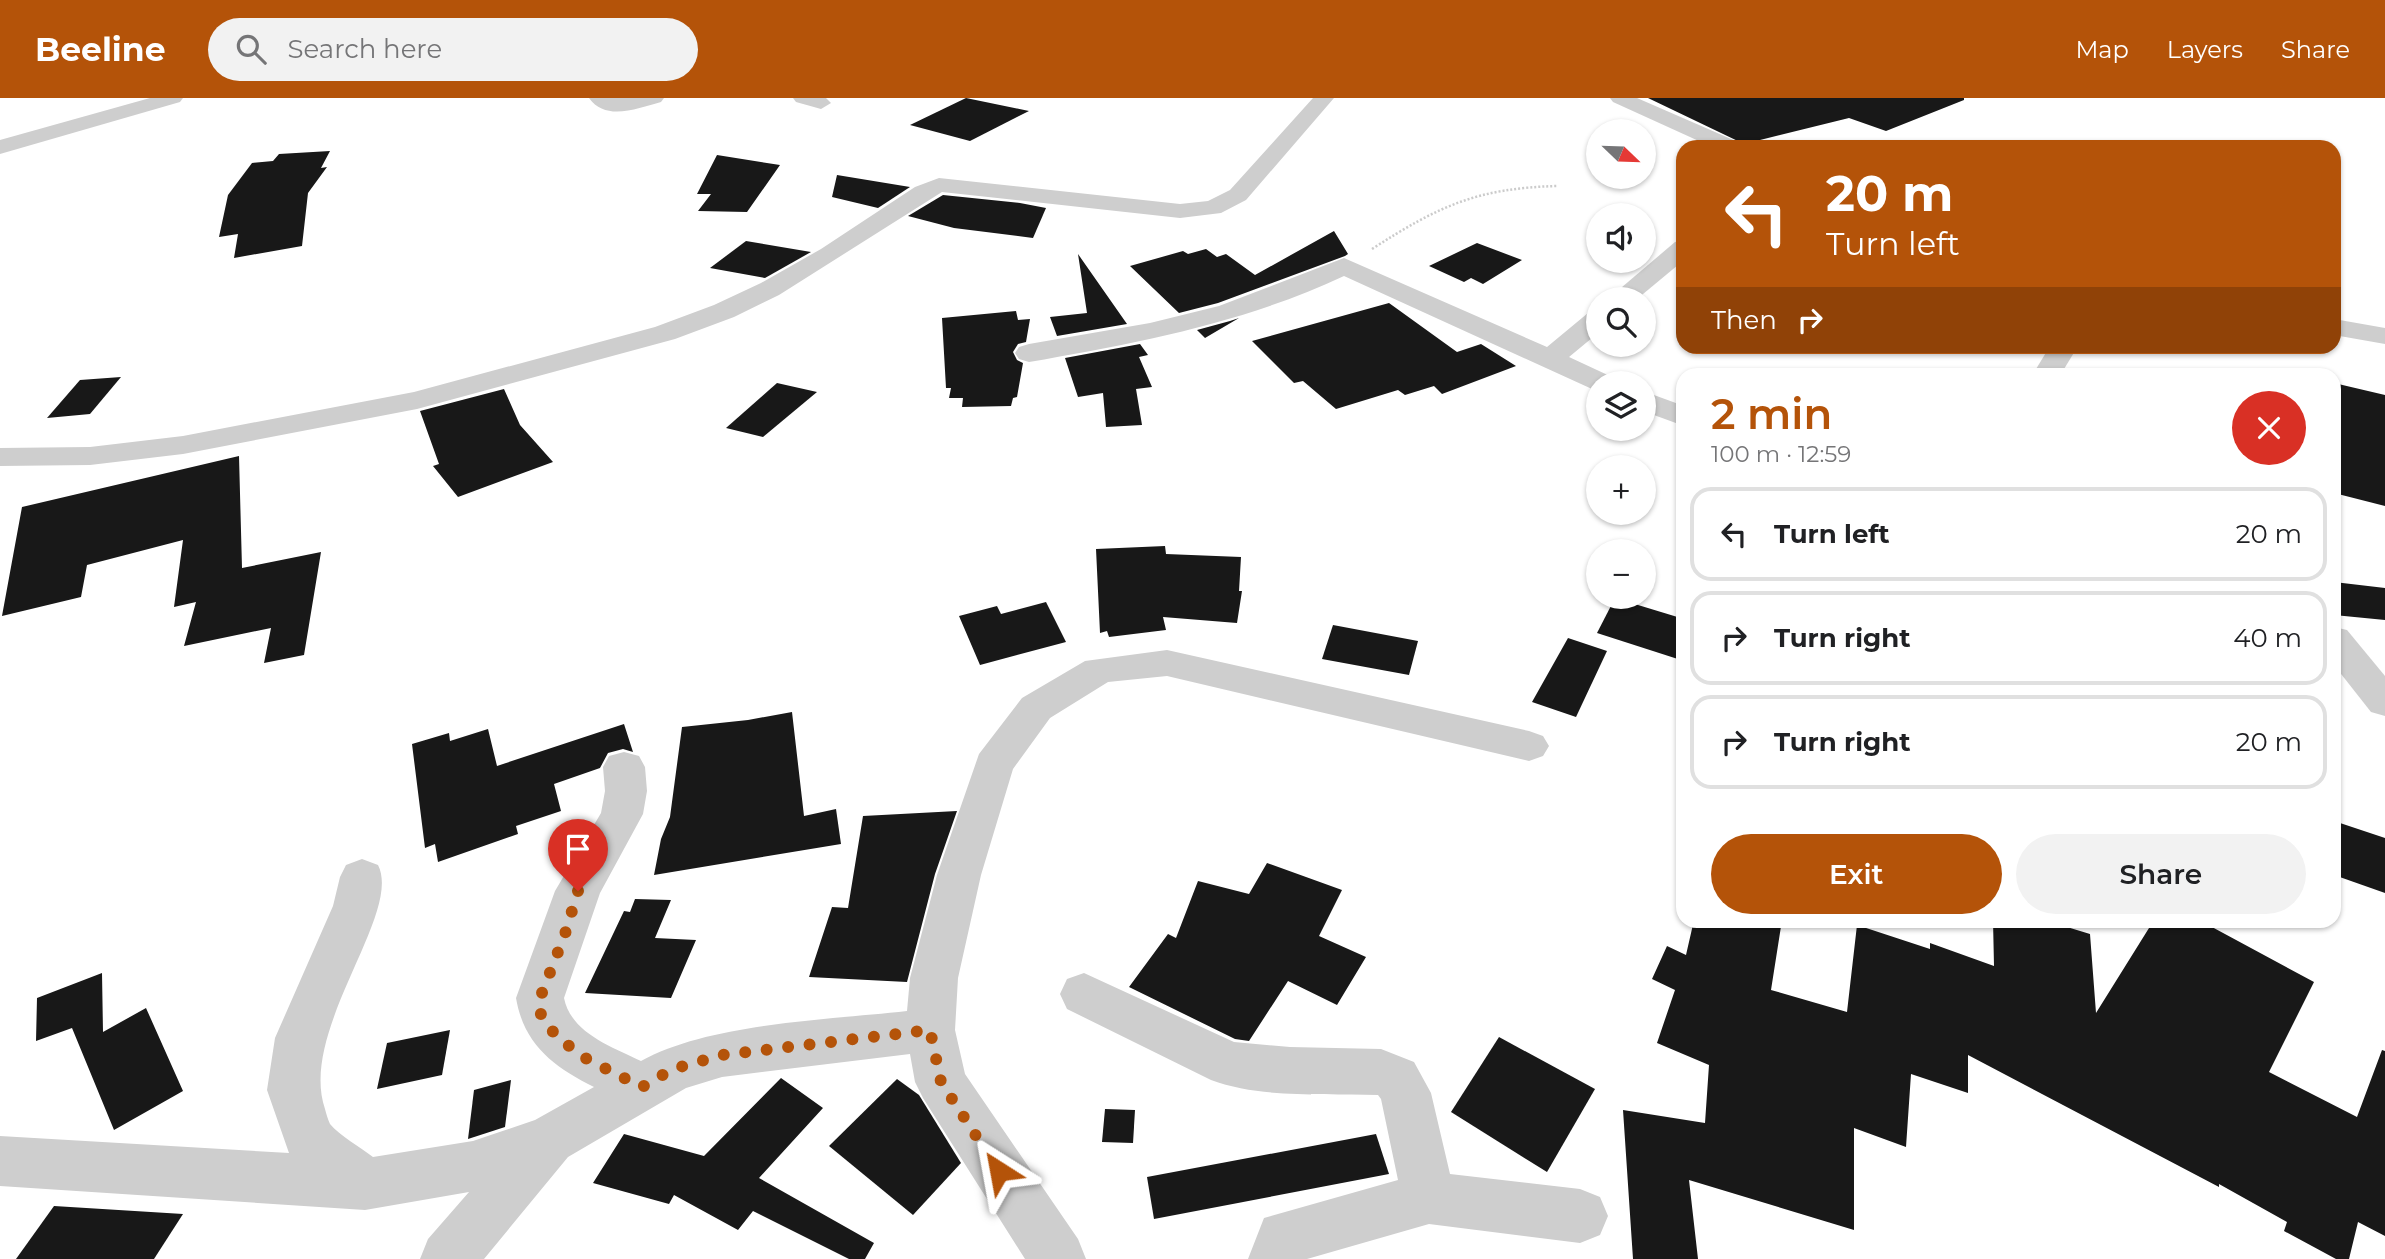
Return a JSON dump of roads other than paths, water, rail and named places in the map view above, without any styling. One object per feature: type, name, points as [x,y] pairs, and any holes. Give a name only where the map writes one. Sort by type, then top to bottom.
[{"type":"street","points":[[0,146],[173,98]]},
{"type":"street","points":[[599,98],[604,103],[615,106],[654,98]]},
{"type":"street","points":[[0,457],[90,456],[184,445],[417,400],[665,333],[723,312],[770,289],[830,254],[923,192],[939,185],[1180,211],[1213,208],[1238,195],[1324,98]]},
{"type":"street","points":[[1620,98],[1714,140]]},
{"type":"street","points":[[1636,287],[1676,254]]},
{"type":"street","points":[[1029,353],[1156,331],[1259,304],[1303,287],[1344,266],[1586,376]]},
{"type":"street","points":[[1548,360],[1586,328]]},
{"type":"street","points":[[2341,328],[2385,336]]},
{"type":"street","points":[[1656,405],[1676,414]]},
{"type":"street","points":[[2341,648],[2385,702]]},
{"type":"street","points":[[1058,1259],[941,1082],[930,1030],[934,978],[959,875],[994,765],[1036,708],[1099,670],[1167,663],[1529,746]]},
{"type":"street","points":[[624,767],[626,791],[622,814],[601,855],[578,891],[565,934],[540,998],[541,1016],[557,1037],[585,1058],[642,1087]]},
{"type":"street","points":[[362,877],[356,906],[300,1038],[293,1090],[309,1139],[365,1184]]},
{"type":"street","points":[[1084,994],[1229,1063],[1290,1070],[1381,1072],[1396,1078],[1405,1093],[1429,1198]]},
{"type":"street","points":[[0,1161],[365,1184],[472,1166],[549,1140],[673,1069],[722,1055],[930,1030]]},
{"type":"street","points":[[448,1259],[549,1140]]},
{"type":"street","points":[[1276,1259],[1284,1238],[1429,1198],[1580,1216]]}]
